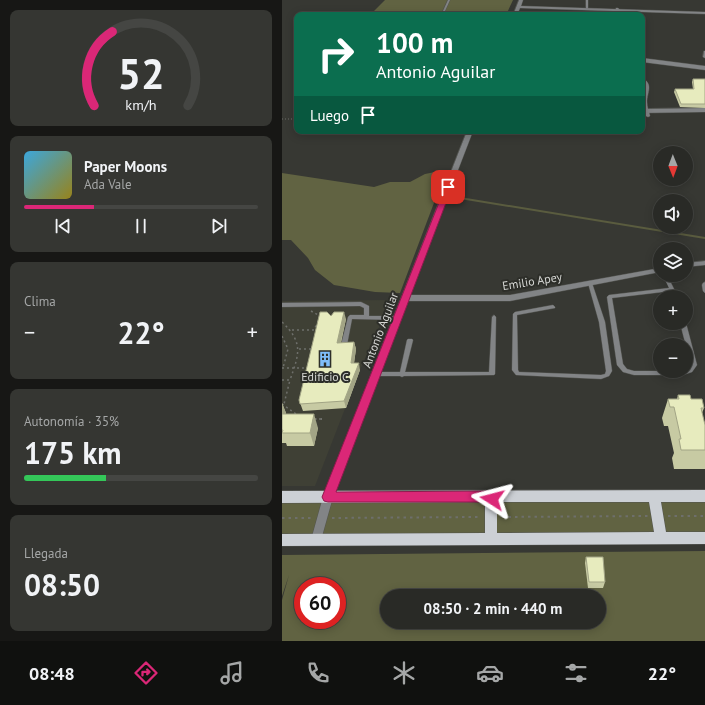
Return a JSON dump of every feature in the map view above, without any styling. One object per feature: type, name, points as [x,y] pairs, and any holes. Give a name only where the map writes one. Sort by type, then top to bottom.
[{"type":"main road","points":[[491,539],[492,496]]},
{"type":"main road","points":[[654,496],[661,538]]},
{"type":"main road","points":[[282,497],[705,496]]},
{"type":"main road","points":[[282,540],[705,538]]},
{"type":"street","points":[[516,12],[521,0]]},
{"type":"street","points":[[518,7],[587,8],[705,13]]},
{"type":"street","points":[[645,60],[705,68]]},
{"type":"street","points":[[646,113],[705,110]]},
{"type":"street","name":"Antonio Aguilar","points":[[316,540],[328,497],[399,318],[469,134]]},
{"type":"street","points":[[693,264],[705,262]]},
{"type":"street","name":"Emilio Apey","points":[[406,298],[510,298],[653,271]]},
{"type":"lane","points":[[444,10],[449,0]]},
{"type":"lane","points":[[587,0],[587,8]]},
{"type":"lane","points":[[617,9],[620,12]]},
{"type":"lane","points":[[704,52],[705,57]]},
{"type":"lane","points":[[645,81],[648,86],[645,105]]},
{"type":"lane","points":[[664,290],[672,289],[668,282]]},
{"type":"lane","points":[[553,307],[515,314],[515,370],[518,374],[593,377],[606,375],[609,371],[602,322],[590,283]]},
{"type":"lane","points":[[705,284],[705,291]]},
{"type":"lane","points":[[653,291],[609,297],[620,365],[625,371],[634,373],[683,373],[690,371],[694,365],[685,330]]},
{"type":"lane","points":[[282,305],[361,304],[367,307],[366,317]]},
{"type":"lane","points":[[376,374],[492,374],[494,317]]},
{"type":"lane","points":[[344,345],[350,318],[399,318]]},
{"type":"lane","points":[[402,375],[410,340]]},
{"type":"path","points":[[282,119],[294,119]]},
{"type":"path","points":[[292,330],[314,330],[318,320],[321,317],[318,314],[304,312]]},
{"type":"path","points":[[282,322],[292,330],[298,342],[299,349],[283,404],[296,414]]},
{"type":"path","points":[[282,336],[288,349],[283,368],[310,368]]},
{"type":"path","points":[[299,349],[315,349]]},
{"type":"path","points":[[282,380],[290,380]]},
{"type":"path","points":[[308,419],[322,419]]},
{"type":"shaded area","points":[[391,300],[360,370],[315,486],[282,486],[282,301]]},
{"type":"green space","points":[[385,0],[513,0],[507,12],[373,12]]},
{"type":"green space","points":[[440,171],[443,179],[400,293],[375,292],[334,285],[315,270],[308,258],[291,240],[282,240],[282,173],[374,187],[390,182],[410,182],[425,174]]},
{"type":"green space","points":[[705,500],[705,535],[282,537],[282,502]]},
{"type":"green space","points":[[705,551],[705,641],[282,641],[282,600],[289,575],[282,596],[282,555]]},
{"type":"building","points":[[693,79],[705,79],[705,104],[681,104],[675,89],[694,89]]},
{"type":"building","name":"Edificio C","points":[[320,312],[327,312],[331,316],[334,312],[344,312],[337,343],[354,342],[351,363],[359,363],[344,401],[300,404],[299,400]]},
{"type":"building","points":[[678,395],[690,395],[691,399],[702,399],[704,408],[701,408],[705,425],[705,450],[681,450],[679,439],[681,439],[674,407],[670,407],[668,399],[679,399]]},
{"type":"building","points":[[282,414],[314,414],[310,433],[282,433]]},
{"type":"building","points":[[586,557],[603,557],[605,582],[589,582]]},
{"type":"waterway","points":[[454,197],[705,238]]},
{"type":"place","name":"Edificio C","points":[[325,359]]},
{"type":"route","points":[[448,187],[328,497],[492,496],[492,499]]}]
